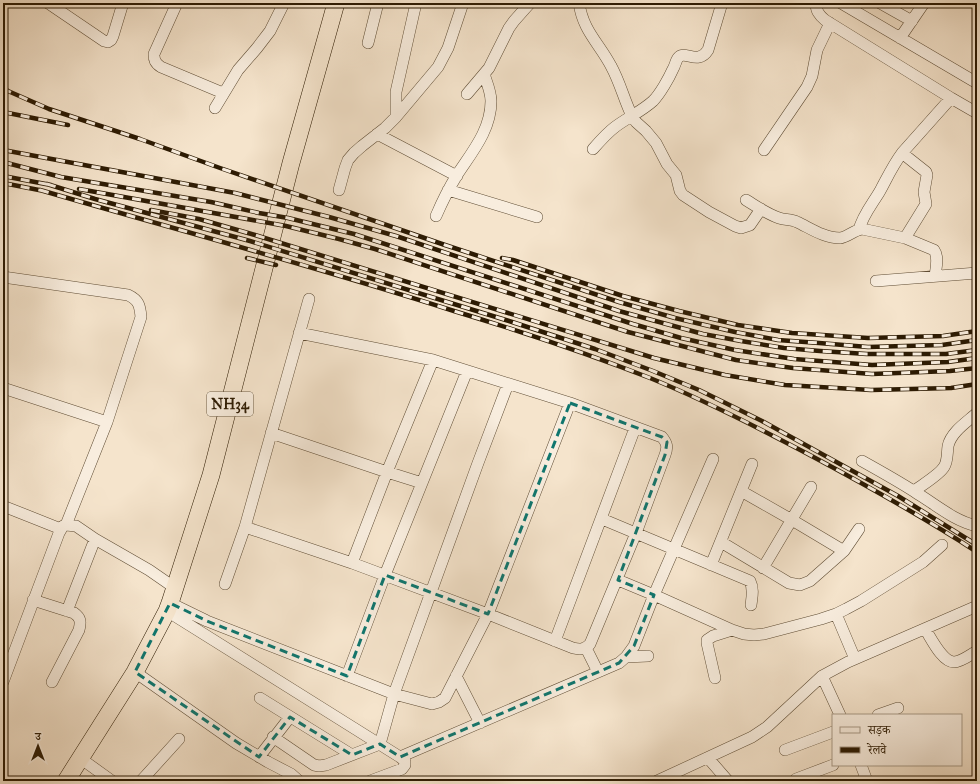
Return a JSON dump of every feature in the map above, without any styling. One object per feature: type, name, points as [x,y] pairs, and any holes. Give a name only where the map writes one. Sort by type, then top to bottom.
[{"type":"highway","name":"NH34","points":[[66,781],[135,672],[171,601],[211,475],[291,163],[336,3]]},
{"type":"street","points":[[48,3],[104,41],[108,42],[114,36],[123,3]]},
{"type":"street","points":[[177,3],[154,54],[156,64],[223,93]]},
{"type":"street","points":[[215,108],[238,70],[270,31],[284,3]]},
{"type":"street","points":[[368,43],[378,3]]},
{"type":"street","points":[[396,117],[396,92],[416,3]]},
{"type":"street","points":[[339,190],[344,168],[348,160],[354,153],[396,117],[438,67],[448,48],[463,3]]},
{"type":"street","points":[[579,3],[584,23],[589,34],[611,66],[632,116],[656,143],[667,164],[676,175],[680,191],[683,195],[709,212],[741,228],[750,225],[761,209]]},
{"type":"street","points":[[593,149],[615,127],[654,100],[672,73],[678,58],[681,55],[698,58],[705,54],[708,50],[722,3]]},
{"type":"street","points":[[816,3],[816,9],[819,15],[830,23],[977,113]]},
{"type":"street","points":[[841,3],[977,83]]},
{"type":"street","points":[[880,3],[912,21]]},
{"type":"street","points":[[900,38],[924,3]]},
{"type":"street","points":[[467,94],[489,68],[509,28],[524,5]]},
{"type":"street","points":[[764,150],[808,87],[812,76],[817,50],[830,23]]},
{"type":"street","points":[[436,216],[448,190],[482,137],[488,121],[492,99],[484,74]]},
{"type":"street","points":[[859,230],[862,220],[902,153],[951,98]]},
{"type":"street","points":[[377,134],[457,176]]},
{"type":"street","points":[[902,153],[926,172],[927,175],[924,192],[926,204],[905,238]]},
{"type":"street","points":[[448,190],[538,217]]},
{"type":"street","points":[[746,200],[777,217],[796,221],[833,238],[843,238],[859,230],[866,229],[905,238],[936,252],[935,276]]},
{"type":"street","points":[[876,281],[977,273]]},
{"type":"street","points":[[3,277],[120,294],[134,298],[140,310],[140,317],[107,422],[34,600],[3,682]]},
{"type":"street","points":[[225,584],[245,527],[309,300]]},
{"type":"street","points":[[245,527],[385,575],[581,650],[590,644],[618,580],[668,448],[667,442],[662,437],[570,403],[433,360],[300,333]]},
{"type":"street","points":[[352,563],[387,472],[433,360]]},
{"type":"street","points":[[347,676],[385,575],[467,371]]},
{"type":"street","points":[[380,744],[394,694],[508,384]]},
{"type":"street","points":[[3,388],[107,422]]},
{"type":"street","points":[[171,601],[207,621],[394,694],[432,704],[439,702],[445,698],[488,614],[570,403]]},
{"type":"street","points":[[914,491],[944,468],[950,439],[954,433],[977,413]]},
{"type":"street","points":[[555,641],[635,428]]},
{"type":"street","points":[[271,433],[422,483]]},
{"type":"street","points":[[400,757],[619,664],[634,646],[654,595],[713,459]]},
{"type":"street","points":[[862,461],[914,491],[951,515],[977,526]]},
{"type":"street","points":[[712,565],[752,464]]},
{"type":"street","points":[[763,568],[811,487]]},
{"type":"street","points":[[741,491],[844,551]]},
{"type":"street","points":[[3,506],[64,527],[76,526],[95,539],[149,570],[171,601],[405,761],[405,765],[402,769],[370,781]]},
{"type":"street","points":[[602,519],[750,581],[753,590],[751,606]]},
{"type":"street","points":[[721,542],[788,583],[800,585],[810,581],[844,551],[859,529]]},
{"type":"street","points":[[67,611],[95,539]]},
{"type":"street","points":[[618,580],[732,630],[744,634],[764,634],[836,614],[861,601],[923,562],[942,545]]},
{"type":"street","points":[[34,600],[74,613],[80,619],[79,630],[52,682]]},
{"type":"street","points":[[657,781],[679,776],[708,758],[752,737],[767,728],[822,676],[855,659],[977,606]]},
{"type":"street","points":[[836,614],[855,659]]},
{"type":"street","points":[[925,629],[944,657],[949,661],[958,661],[977,651]]},
{"type":"street","points":[[715,678],[707,640],[713,636],[732,630]]},
{"type":"street","points":[[586,648],[598,672]]},
{"type":"street","points":[[626,657],[648,656]]},
{"type":"street","points":[[135,672],[236,743],[291,774],[299,781]]},
{"type":"street","points":[[456,676],[480,723]]},
{"type":"street","points":[[822,676],[840,714]]},
{"type":"street","points":[[260,698],[352,755]]},
{"type":"street","points":[[881,714],[898,708]]},
{"type":"street","points":[[259,757],[290,717]]},
{"type":"street","points":[[785,750],[832,732]]},
{"type":"street","points":[[273,737],[314,765],[319,766],[326,766],[380,744]]},
{"type":"street","points":[[141,781],[179,739]]},
{"type":"street","points":[[80,758],[112,781]]},
{"type":"street","points":[[708,758],[728,781]]},
{"type":"street","points":[[796,779],[832,765]]},
{"type":"street","points":[[861,766],[867,781]]},
{"type":"highlighted area","points":[[570,403],[662,437],[667,442],[665,455],[618,580],[654,595],[634,646],[619,663],[400,757],[380,744],[352,755],[290,717],[259,757],[135,672],[170,603],[207,621],[347,676],[385,575],[488,614]]},
{"type":"railway","points":[[3,88],[49,109],[140,139],[220,168],[445,245],[619,302],[675,318],[778,340],[868,347],[942,345],[977,340]]},
{"type":"railway","points":[[3,112],[68,125]]},
{"type":"railway","points":[[3,150],[235,193],[329,217],[396,236],[619,311],[703,334],[784,348],[867,354],[946,354],[977,350]]},
{"type":"railway","points":[[3,162],[61,177],[211,202],[288,218],[354,234],[633,324],[681,338],[735,350],[794,359],[872,365],[948,362],[977,358]]},
{"type":"railway","points":[[3,176],[51,185]]},
{"type":"railway","points":[[3,183],[44,191]]},
{"type":"railway","points":[[47,184],[95,199],[250,241],[509,321],[595,349],[653,371],[699,390],[762,421],[898,496],[977,545]]},
{"type":"railway","points":[[79,189],[286,226],[339,239],[375,249],[628,332],[736,360],[793,368],[872,374],[950,371],[977,368]]},
{"type":"railway","points":[[40,190],[403,295],[503,326],[650,378],[690,395],[806,453],[893,501],[977,552]]},
{"type":"railway","points":[[151,210],[199,219],[255,235],[654,358],[725,375],[785,385],[871,390],[951,388],[977,384]]},
{"type":"railway","points":[[247,258],[276,265]]},
{"type":"railway","points":[[502,258],[513,260],[623,296],[738,325],[792,333],[868,338],[943,336],[977,331]]}]
